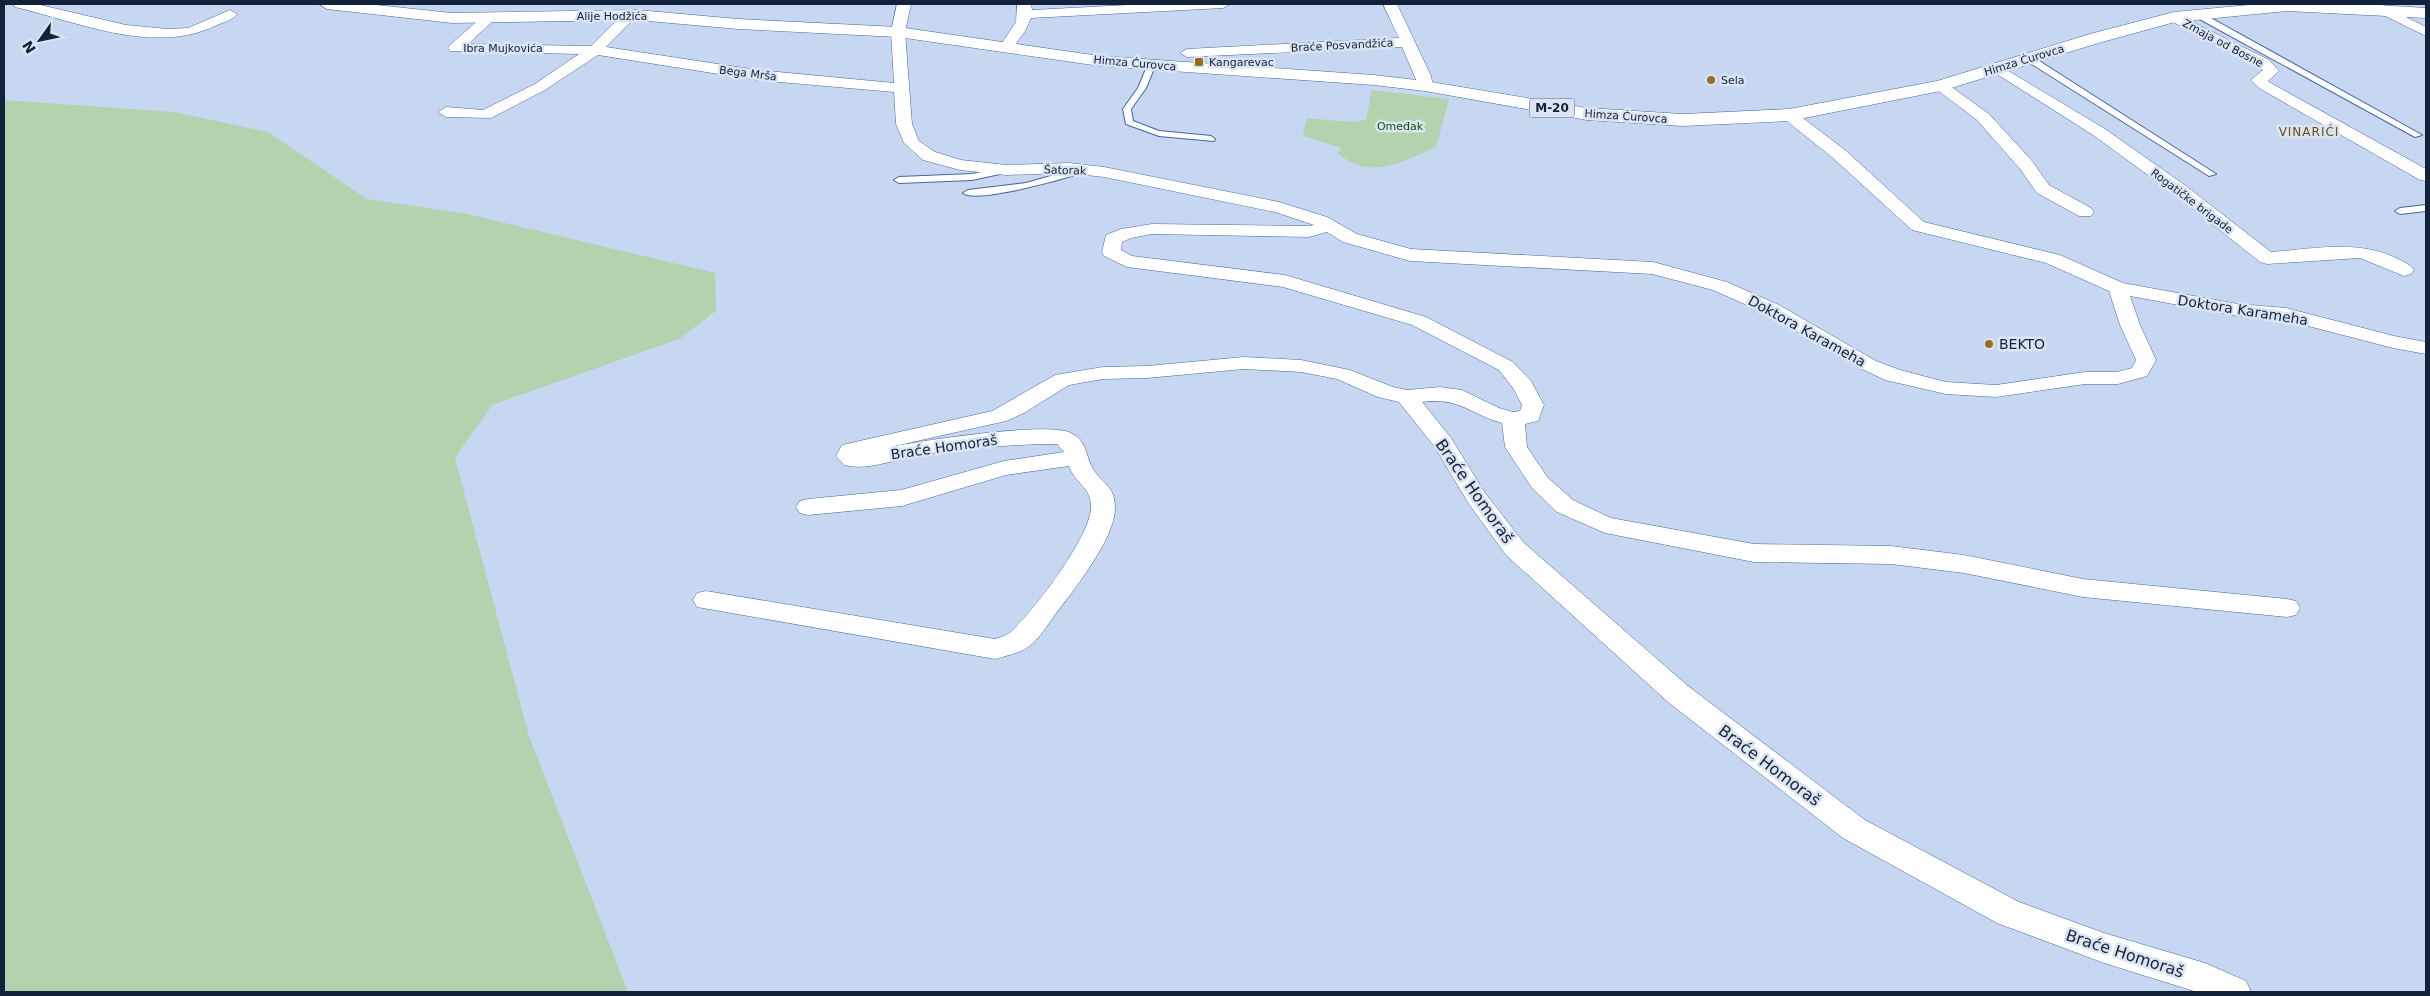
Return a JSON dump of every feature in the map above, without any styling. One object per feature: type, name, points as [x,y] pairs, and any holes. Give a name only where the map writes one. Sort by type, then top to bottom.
[{"type":"main road","name":"Alije Hodžića","points":[[327,4],[424,16],[488,19],[637,11],[748,25],[898,32]]},
{"type":"main road","name":"M-20","points":[[2197,14],[2287,6],[2382,9],[2426,13]]},
{"type":"main road","name":"Himza Ćurovca","points":[[898,32],[1007,46],[1100,61],[1151,66],[1263,71],[1425,86],[1586,114],[1639,119],[1734,120],[1789,115],[1941,86],[2174,17],[2197,14]]},
{"type":"street","points":[[20,4],[108,25],[175,33],[189,32],[230,14]]},
{"type":"street","name":"Šatorak","points":[[904,4],[898,32],[904,124],[912,143],[929,156],[960,165],[1006,170],[1082,170],[1279,207],[1321,221],[1329,226]]},
{"type":"street","points":[[1007,46],[1025,22],[1025,9],[1223,4]]},
{"type":"street","name":"Braće Posvandžića","points":[[1390,4],[1408,42],[1425,86]]},
{"type":"street","points":[[2382,9],[2426,32]]},
{"type":"street","points":[[446,112],[485,115],[540,87],[595,50],[637,11]]},
{"type":"street","name":"Zmaja od Bosne","points":[[2174,17],[2264,63],[2272,71],[2259,80],[2264,85],[2426,176]]},
{"type":"street","name":"Ibra Mujkovića","points":[[488,19],[455,48],[595,50]]},
{"type":"street","name":"Braće Posvandžića","points":[[1187,53],[1408,42]]},
{"type":"street","name":"Bega Mrša","points":[[595,50],[758,75],[902,88]]},
{"type":"street","name":"Rogatičke brigade","points":[[1998,68],[2099,132],[2180,190],[2267,258],[2360,252],[2379,257],[2404,270]]},
{"type":"street","points":[[1941,86],[1983,117],[2026,165],[2042,189],[2085,212]]},
{"type":"street","name":"Doktora Karameha","points":[[1789,115],[1839,154],[1918,226],[2053,259],[2118,288],[2238,310],[2286,314],[2393,342],[2426,348]]},
{"type":"street","points":[[1329,226],[1309,232],[1152,229],[1127,233],[1113,239],[1111,252],[1127,260],[1284,281],[1419,321],[1471,346],[1506,366],[1523,386],[1534,405],[1530,416],[1513,419],[1516,447],[1540,483],[1565,506],[1606,525],[1754,553],[1891,555],[1964,564],[2083,588],[2287,608]]},
{"type":"street","name":"Doktora Karameha","points":[[1329,226],[1350,238],[1410,254],[1653,268],[1711,283],[1772,309],[1869,365],[1892,375],[1946,388],[1996,391],[2085,378],[2118,378],[2140,372],[2146,360],[2130,325],[2118,288]]},
{"type":"street","name":"Braće Homoraš","points":[[706,600],[995,649],[1012,644],[1024,636],[1081,558],[1097,530],[1103,510],[1101,491],[1082,471],[1073,445],[1068,440],[1054,436],[951,444],[862,460],[852,460],[847,456],[850,450],[856,447],[998,416],[1016,408],[1063,380],[1103,373],[1147,372],[1244,363],[1301,366],[1343,374],[1386,392],[1407,397],[1440,393],[1462,397],[1491,413],[1513,419]]},
{"type":"street","name":"Braće Homoraš","points":[[1407,397],[1444,443],[1477,498],[1516,549],[1678,694],[1854,829],[2008,913],[2104,948],[2206,979],[2234,992]]},
{"type":"street","points":[[808,507],[902,498],[1004,468],[1077,457]]},
{"type":"lane","points":[[2197,14],[2418,135]]},
{"type":"lane","points":[[2030,59],[2212,174]]},
{"type":"lane","points":[[1151,66],[1142,88],[1127,109],[1129,122],[1142,130],[1168,136],[1211,139]]},
{"type":"lane","points":[[899,180],[972,177],[1006,170]]},
{"type":"lane","points":[[968,193],[997,191],[1056,178],[1082,170]]},
{"type":"lane","points":[[2400,211],[2426,208]]},
{"type":"green space","name":"Omeđak","points":[[1372,90],[1449,99],[1436,147],[1399,163],[1374,168],[1350,162],[1338,153],[1341,148],[1303,136],[1307,118],[1349,122],[1366,120]]},
{"type":"green space","points":[[4,100],[174,112],[268,132],[367,199],[463,213],[715,273],[716,311],[679,339],[492,405],[455,458],[529,736],[628,992],[4,992]]},
{"type":"place","name":"Kangarevac","points":[[1199,62]]},
{"type":"place","name":"Sela","points":[[1711,80]]},
{"type":"place","name":"BEKTO","points":[[1989,344]]},
{"type":"district","name":"VINARIĆI","points":[[2309,132]]}]
